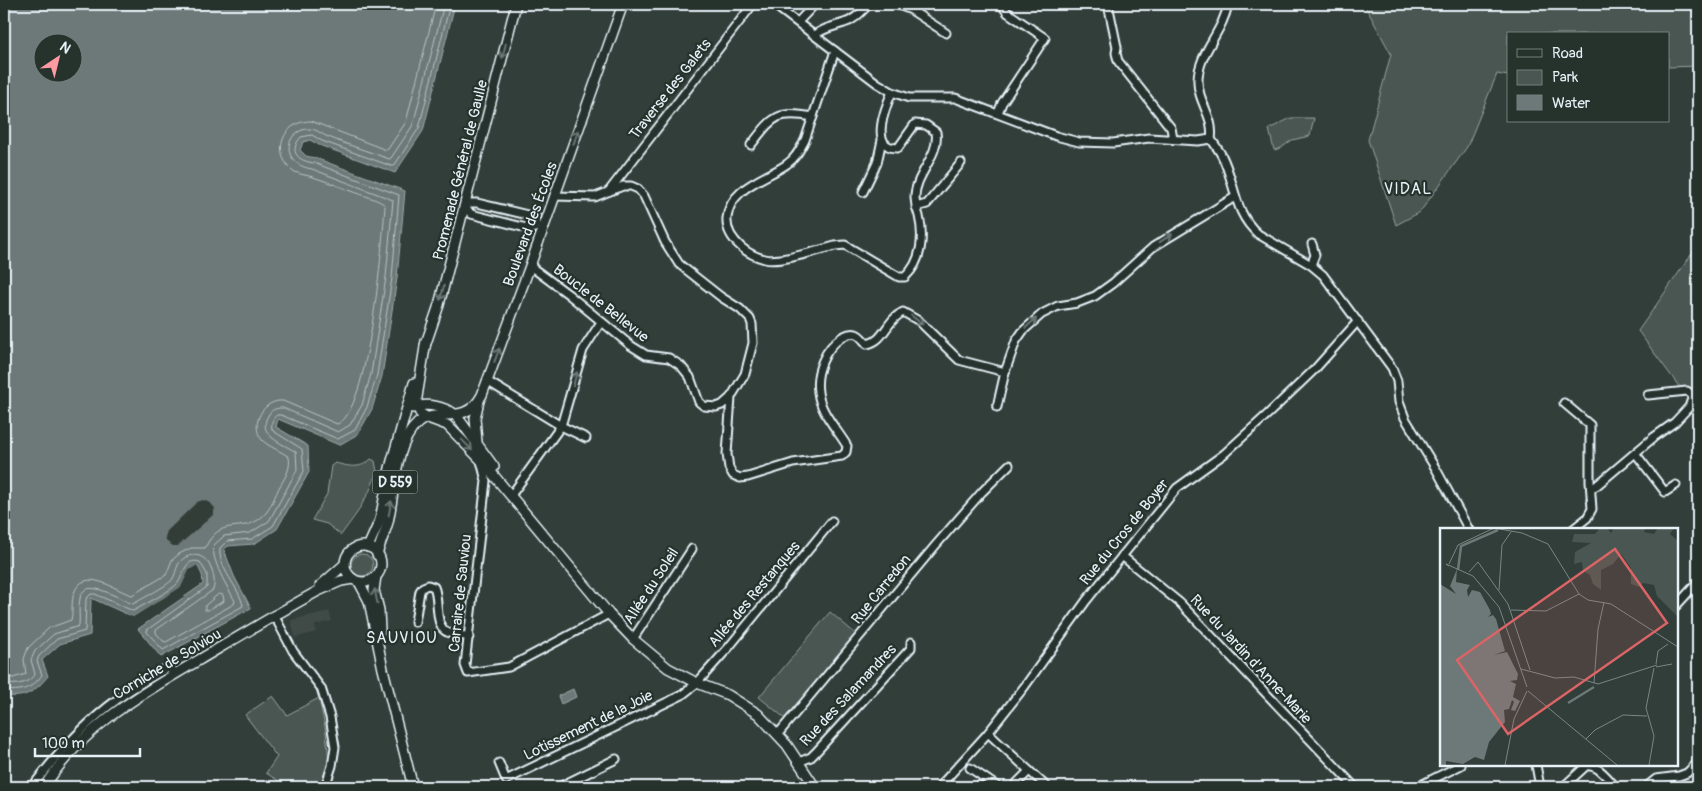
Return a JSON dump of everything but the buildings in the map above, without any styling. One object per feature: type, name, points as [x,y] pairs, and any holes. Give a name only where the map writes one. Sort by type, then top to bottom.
[{"type":"main road","name":"Promenade Général de Gaulle","points":[[406,411],[426,341],[439,305],[516,4]]},
{"type":"main road","name":"Boulevard des Écoles","points":[[477,442],[475,426],[479,401],[530,266],[541,224],[554,196],[623,4]]},
{"type":"main road","name":"Promenade Général de Gaulle","points":[[417,406],[426,341]]},
{"type":"main road","points":[[428,418],[456,415],[466,411],[479,401]]},
{"type":"main road","points":[[406,411],[422,405],[439,407],[449,410],[456,415],[520,505]]},
{"type":"main road","points":[[417,406],[420,413],[447,425],[481,460],[633,639],[668,668],[697,683],[728,695],[758,714],[778,734],[815,787]]},
{"type":"main road","name":"D 559","points":[[368,547],[380,520],[390,468],[406,411]]},
{"type":"main road","name":"D 559","points":[[378,555],[388,522],[397,469],[405,442],[418,423],[428,418]]},
{"type":"main road","points":[[386,679],[379,610],[374,590],[380,563],[378,555],[368,547],[358,547],[347,556],[345,564],[347,573],[356,580],[369,601],[386,679],[413,787]]},
{"type":"main road","name":"Corniche de Solviou","points":[[298,602],[329,579],[345,564]]},
{"type":"main road","points":[[356,580],[370,580],[376,576]]},
{"type":"main road","name":"Corniche de Solviou","points":[[44,787],[67,755],[94,729],[138,695],[298,602],[336,583],[356,580]]},
{"type":"street","name":"Traverse des Galets","points":[[609,191],[753,4]]},
{"type":"street","points":[[773,4],[892,92],[909,98],[955,98],[1056,136],[1080,142],[1101,144],[1140,139],[1211,140]]},
{"type":"street","points":[[798,22],[815,4]]},
{"type":"street","points":[[815,35],[828,26],[845,23],[855,17],[869,4]]},
{"type":"street","points":[[896,4],[911,10],[946,33]]},
{"type":"street","points":[[998,113],[1002,103],[1045,38],[1008,13],[1001,4]]},
{"type":"street","points":[[1108,4],[1118,61],[1171,128],[1173,139]]},
{"type":"street","points":[[1228,4],[1222,26],[1200,66],[1198,81],[1200,96],[1212,126],[1211,140],[1224,160],[1242,215],[1258,234],[1312,265],[1323,275],[1392,368],[1397,381],[1399,402],[1405,418],[1436,469],[1468,528]]},
{"type":"street","points":[[836,51],[805,140],[798,153],[788,163],[744,189],[734,199],[728,210],[726,226],[733,239],[741,247],[751,254],[766,260],[778,260],[836,246],[844,246],[899,277],[906,277],[916,264],[921,249],[919,217],[915,196],[917,186],[934,150],[937,139],[936,132],[926,125],[915,124],[898,148],[891,148],[885,144],[881,131],[883,114],[892,92]]},
{"type":"street","points":[[752,145],[770,122],[777,117],[787,114],[813,117]]},
{"type":"street","points":[[863,192],[877,163],[883,137]]},
{"type":"street","points":[[916,207],[927,204],[961,163]]},
{"type":"street","points":[[554,196],[595,197],[623,186],[631,186],[638,189],[644,196],[665,242],[679,264],[698,280],[740,309],[750,319],[753,343],[745,374],[731,397],[727,454],[729,468],[733,475],[740,478],[793,463],[842,456],[846,452],[847,446],[820,400],[817,390],[818,376],[829,348],[848,333],[856,334],[867,344],[874,343],[895,316],[903,312],[919,321],[959,360],[1005,372]]},
{"type":"street","points":[[997,407],[1005,372],[1016,341],[1023,330],[1042,314],[1058,306],[1077,303],[1095,296],[1113,283],[1153,247],[1235,197]]},
{"type":"street","points":[[477,203],[536,217],[541,224],[530,229],[471,214],[464,206],[477,203]]},
{"type":"street","points":[[1312,244],[1314,255],[1312,265]]},
{"type":"street","name":"Boucle de Bellevue","points":[[530,266],[630,345],[646,355],[668,358],[681,366],[690,377],[700,402],[704,406],[716,407],[722,405],[731,397]]},
{"type":"street","points":[[512,494],[562,426],[583,350],[601,322]]},
{"type":"street","name":"Rue du Cros de Boyer","points":[[939,787],[988,734],[1026,686],[1086,601],[1177,488],[1224,454],[1268,414],[1316,368],[1358,322]]},
{"type":"street","points":[[487,381],[562,426],[586,438]]},
{"type":"street","points":[[1590,488],[1596,486],[1684,414],[1693,396],[1687,391],[1648,395]]},
{"type":"street","points":[[1564,403],[1590,425],[1592,509],[1590,514],[1574,528]]},
{"type":"street","points":[[1636,454],[1665,492],[1676,485]]},
{"type":"street","name":"Carraire de Sauviou","points":[[481,460],[486,481],[465,666],[468,673],[509,667],[610,614]]},
{"type":"street","name":"Rue Carredon","points":[[778,734],[935,546],[982,492],[1009,465]]},
{"type":"street","points":[[486,481],[498,479]]},
{"type":"street","name":"Allée des Restanques","points":[[697,683],[729,647],[832,521]]},
{"type":"street","name":"Allée du Soleil","points":[[633,639],[692,549]]},
{"type":"street","name":"Rue du Jardin d'Anne-Marie","points":[[1122,556],[1180,603],[1355,787]]},
{"type":"street","points":[[1677,605],[1698,582]]},
{"type":"street","points":[[415,622],[420,591],[428,585],[434,586],[442,628],[448,633],[469,637]]},
{"type":"street","points":[[274,616],[293,651],[321,688],[330,717],[334,746],[332,766],[325,787]]},
{"type":"street","name":"Rue des Salamandres","points":[[801,765],[810,762],[811,756],[911,648],[912,642]]},
{"type":"street","points":[[32,787],[53,759],[72,739],[118,698],[167,668],[177,673]]},
{"type":"street","name":"Lotissement de la Joie","points":[[499,763],[506,780],[682,695],[697,683]]},
{"type":"street","points":[[988,734],[1047,787]]},
{"type":"street","points":[[559,787],[616,759]]},
{"type":"street","points":[[1646,787],[1656,779],[1687,773],[1698,762]]},
{"type":"street","points":[[1417,787],[1459,766]]},
{"type":"street","points":[[1536,766],[1540,787]]},
{"type":"street","points":[[1563,787],[1586,766]]},
{"type":"street","points":[[1592,766],[1616,787]]},
{"type":"street","points":[[970,768],[998,787]]},
{"type":"street","points":[[1012,787],[1029,771]]},
{"type":"shaded area","points":[[329,611],[332,621],[315,625],[316,632],[295,638],[291,620]]},
{"type":"green space","points":[[1364,4],[1698,4],[1698,66],[1670,67],[1670,32],[1507,32],[1507,76],[1497,74],[1467,147],[1420,212],[1396,225],[1368,140],[1391,54]]},
{"type":"green space","points":[[1291,118],[1314,118],[1310,136],[1292,140],[1281,148],[1274,150],[1269,129]]},
{"type":"green space","points":[[1698,245],[1698,386],[1681,389],[1638,331]]},
{"type":"green space","points":[[371,459],[375,461],[377,472],[370,490],[357,513],[341,535],[327,524],[312,520],[327,494],[331,466],[335,463],[358,466]]},
{"type":"green space","points":[[358,554],[366,554],[373,561],[373,569],[366,576],[358,576],[351,569],[351,561]]},
{"type":"green space","points":[[830,612],[857,635],[787,720],[759,697]]},
{"type":"green space","points":[[273,696],[287,715],[319,698],[326,732],[329,761],[321,787],[278,787],[282,783],[266,773],[277,757],[245,715]]},
{"type":"water","points":[[4,4],[455,4],[423,131],[395,173],[310,140],[303,142],[300,150],[306,156],[405,191],[397,278],[382,376],[372,409],[358,434],[339,445],[278,419],[276,427],[308,446],[309,472],[277,529],[254,544],[228,546],[224,550],[234,576],[251,608],[161,657],[138,629],[203,584],[202,575],[197,565],[189,570],[182,587],[133,617],[91,598],[90,635],[60,644],[42,660],[48,676],[39,686],[24,695],[4,695]]},
{"type":"water","points":[[573,689],[576,697],[561,704],[558,696]]},
{"type":"pier","points":[[203,500],[215,508],[213,515],[178,546],[173,546],[167,542],[165,537],[167,531],[197,502]]},
{"type":"pier","points":[[197,565],[202,578],[200,580],[196,569],[191,571],[183,589],[134,619],[126,617],[126,614],[133,617],[181,587],[189,570]]},
{"type":"district","name":"VIDAL","points":[[1408,188]]},
{"type":"district","name":"SAUVIOU","points":[[402,637]]}]
